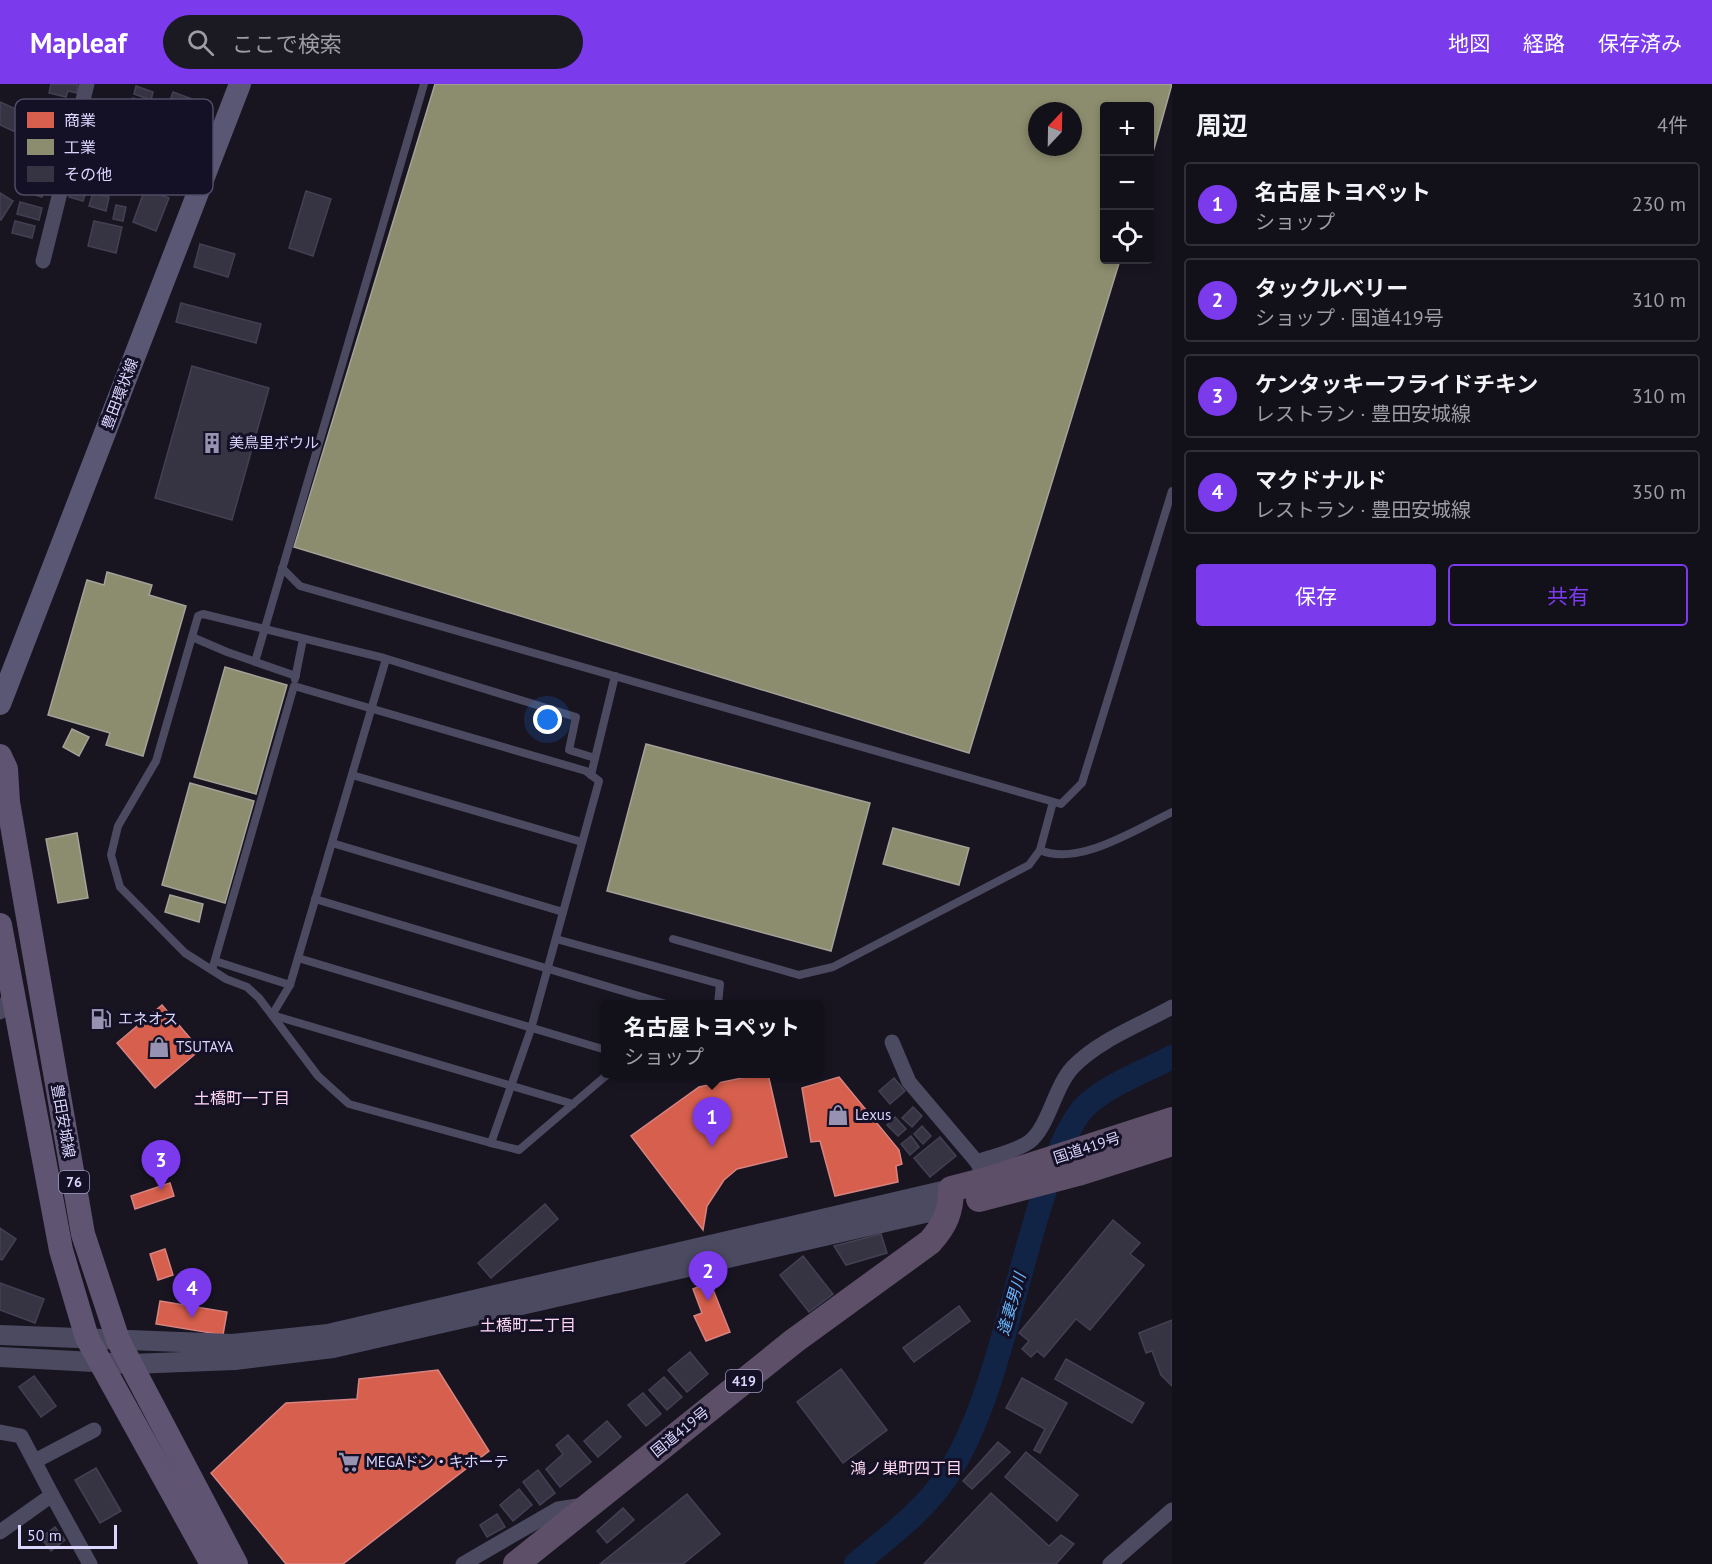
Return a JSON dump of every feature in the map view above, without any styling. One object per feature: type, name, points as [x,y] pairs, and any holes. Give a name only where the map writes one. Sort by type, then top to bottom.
[{"type":"highway","name":"国道419号","points":[[951,1198],[1033,1175],[1085,1148],[1172,1120]]},
{"type":"highway","name":"国道419号","points":[[516,1564],[794,1341],[930,1242],[944,1226],[951,1198],[981,1171],[1033,1175],[1078,1173],[1172,1143]]},
{"type":"main road","name":"豊田環状線","points":[[213,154],[240,84]]},
{"type":"main road","name":"豊田環状線","points":[[0,704],[197,195]]},
{"type":"main road","name":"豊田安城線","points":[[2,764],[83,1234],[118,1340],[236,1564]]},
{"type":"main road","name":"豊田安城線","points":[[0,926],[6,1003],[61,1250],[87,1338],[212,1564]]},
{"type":"street","points":[[83,99],[87,84]]},
{"type":"street","points":[[43,261],[59,195]]},
{"type":"street","points":[[892,1042],[909,1082],[981,1171],[1028,1143],[1037,1133],[1059,1086],[1072,1067],[1091,1051],[1172,1007]]},
{"type":"street","points":[[0,1335],[232,1344],[280,1341],[328,1334],[951,1198]]},
{"type":"street","points":[[0,1357],[98,1360],[131,1364],[235,1360],[333,1348],[951,1198]]},
{"type":"street","points":[[35,1461],[94,1430]]},
{"type":"street","points":[[0,1432],[21,1436],[90,1564]]},
{"type":"street","points":[[0,1532],[52,1495]]},
{"type":"street","points":[[464,1564],[558,1509],[590,1504]]},
{"type":"street","points":[[1110,1564],[1172,1510]]},
{"type":"lane","points":[[255,662],[424,84]]},
{"type":"lane","points":[[282,568],[300,586],[1061,804],[1082,783],[1172,491]]},
{"type":"lane","points":[[564,764],[576,717],[385,658],[203,614],[198,616],[156,761],[118,826],[111,855],[120,887],[185,953],[212,970],[247,987],[272,1015],[318,1076],[348,1104],[519,1150],[603,1078]]},
{"type":"lane","points":[[192,637],[296,676]]},
{"type":"lane","points":[[212,970],[294,686],[303,639]]},
{"type":"lane","points":[[272,1015],[290,985],[385,658]]},
{"type":"lane","points":[[591,775],[615,676]]},
{"type":"lane","points":[[294,686],[564,764],[591,775],[599,781],[531,1029],[491,1143]]},
{"type":"lane","points":[[569,750],[595,758]]},
{"type":"lane","points":[[352,775],[582,842]]},
{"type":"lane","points":[[673,939],[799,975],[833,967],[1029,865],[1040,850],[1053,802]]},
{"type":"lane","points":[[1040,850],[1060,856],[1093,849],[1172,812]]},
{"type":"lane","points":[[332,843],[563,912]]},
{"type":"lane","points":[[315,900],[650,1000]]},
{"type":"lane","points":[[556,939],[720,984],[718,1000]]},
{"type":"lane","points":[[298,958],[601,1049]]},
{"type":"lane","points":[[215,961],[290,985]]},
{"type":"lane","points":[[272,1015],[573,1104]]},
{"type":"building: 商業","name":"TSUTAYA","points":[[162,1005],[200,1050],[155,1088],[117,1043]]},
{"type":"building: 商業","name":"Lexus","points":[[839,1077],[899,1150],[902,1164],[896,1166],[898,1182],[835,1196],[820,1141],[811,1142],[802,1088]]},
{"type":"building: 商業","points":[[742,1078],[769,1078],[787,1157],[737,1169],[724,1180],[707,1206],[703,1230],[631,1136],[699,1087]]},
{"type":"building: 商業","points":[[170,1183],[174,1196],[135,1209],[131,1196]]},
{"type":"building: 商業","points":[[165,1249],[173,1275],[158,1280],[150,1254]]},
{"type":"building: 商業","points":[[710,1282],[730,1332],[706,1341],[694,1316],[702,1313],[693,1289]]},
{"type":"building: 商業","points":[[160,1301],[227,1312],[223,1335],[156,1324]]},
{"type":"building: 商業","name":"MEGAドン・キホーテ","points":[[438,1370],[489,1451],[343,1564],[286,1564],[211,1473],[286,1403],[357,1399],[359,1379]]},
{"type":"building: 工業","points":[[435,84],[1172,84],[1154,149],[1154,102],[1100,102],[1100,264],[1119,264],[969,753],[294,547]]},
{"type":"building: 工業","points":[[107,572],[152,585],[149,595],[186,606],[143,756],[106,745],[110,733],[48,715],[87,580],[104,585]]},
{"type":"building: 工業","points":[[225,667],[287,685],[256,794],[194,777]]},
{"type":"building: 工業","points":[[72,729],[89,737],[79,756],[63,747]]},
{"type":"building: 工業","points":[[646,744],[870,803],[831,951],[607,891]]},
{"type":"building: 工業","points":[[190,783],[254,801],[225,903],[162,885]]},
{"type":"building: 工業","points":[[893,828],[969,848],[959,885],[883,864]]},
{"type":"building: 工業","points":[[77,833],[88,898],[58,903],[46,839]]},
{"type":"building: 工業","points":[[170,895],[203,904],[199,922],[165,912]]},
{"type":"building: その他","points":[[51,84],[78,85],[77,93],[68,91],[66,97],[49,93]]},
{"type":"building: その他","points":[[136,86],[153,92],[151,99],[134,94]]},
{"type":"building: その他","points":[[173,92],[192,99],[171,99]]},
{"type":"building: その他","points":[[0,102],[15,109],[15,132],[0,125]]},
{"type":"building: その他","points":[[306,191],[331,199],[313,256],[289,248]]},
{"type":"building: その他","points":[[0,193],[13,201],[1,220],[0,219]]},
{"type":"building: その他","points":[[70,195],[85,195],[83,201],[69,197]]},
{"type":"building: その他","points":[[92,195],[109,197],[106,211],[89,206]]},
{"type":"building: その他","points":[[143,195],[161,195],[169,198],[156,231],[133,222]]},
{"type":"building: その他","points":[[20,202],[42,208],[39,220],[17,214]]},
{"type":"building: その他","points":[[116,205],[126,207],[123,221],[113,219]]},
{"type":"building: その他","points":[[15,221],[35,226],[32,238],[12,233]]},
{"type":"building: その他","points":[[94,221],[122,227],[116,253],[88,246]]},
{"type":"building: その他","points":[[200,244],[235,254],[228,277],[194,267]]},
{"type":"building: その他","points":[[181,303],[261,324],[256,343],[176,322]]},
{"type":"building: その他","name":"美鳥里ボウル","points":[[192,366],[269,388],[232,520],[155,498]]},
{"type":"building: その他","points":[[894,1078],[905,1091],[890,1104],[879,1091]]},
{"type":"building: その他","points":[[913,1107],[922,1116],[912,1127],[902,1118]]},
{"type":"building: その他","points":[[895,1117],[906,1129],[898,1136],[887,1125]]},
{"type":"building: その他","points":[[922,1126],[931,1136],[923,1144],[914,1134]]},
{"type":"building: その他","points":[[911,1136],[919,1147],[910,1155],[901,1144]]},
{"type":"building: その他","points":[[940,1137],[956,1156],[930,1177],[914,1158]]},
{"type":"building: その他","points":[[545,1204],[558,1219],[491,1278],[478,1263]]},
{"type":"building: その他","points":[[1113,1220],[1140,1243],[1130,1254],[1144,1265],[1090,1330],[1076,1319],[1044,1357],[1037,1351],[1031,1357],[1022,1349],[1029,1341],[1019,1333]]},
{"type":"building: その他","points":[[0,1228],[16,1239],[2,1260],[0,1259]]},
{"type":"building: その他","points":[[881,1234],[887,1253],[846,1265],[834,1246]]},
{"type":"building: その他","points":[[803,1256],[833,1294],[809,1312],[780,1275]]},
{"type":"building: その他","points":[[0,1283],[44,1299],[35,1323],[0,1310]]},
{"type":"building: その他","points":[[959,1306],[970,1321],[914,1362],[903,1348]]},
{"type":"building: その他","points":[[1172,1320],[1172,1386],[1161,1375],[1152,1351],[1146,1353],[1139,1333]]},
{"type":"building: その他","points":[[690,1352],[708,1374],[687,1392],[668,1370]]},
{"type":"building: その他","points":[[1066,1359],[1144,1403],[1132,1423],[1055,1379]]},
{"type":"building: その他","points":[[841,1369],[887,1430],[843,1463],[797,1402]]},
{"type":"building: その他","points":[[34,1376],[56,1406],[41,1417],[19,1387]]},
{"type":"building: その他","points":[[664,1377],[682,1397],[667,1410],[649,1390]]},
{"type":"building: その他","points":[[1022,1378],[1067,1403],[1040,1453],[1034,1450],[1045,1429],[1006,1408]]},
{"type":"building: その他","points":[[643,1393],[661,1414],[646,1426],[628,1405]]},
{"type":"building: その他","points":[[607,1421],[621,1437],[598,1457],[584,1441]]},
{"type":"building: その他","points":[[568,1435],[591,1462],[560,1487],[546,1469],[563,1454],[556,1445]]},
{"type":"building: その他","points":[[998,1442],[1010,1452],[972,1489],[963,1481]]},
{"type":"building: その他","points":[[1026,1452],[1078,1495],[1057,1521],[1005,1477]]},
{"type":"building: その他","points":[[96,1468],[121,1511],[100,1523],[75,1480]]},
{"type":"building: その他","points":[[538,1470],[555,1493],[540,1505],[523,1482]]},
{"type":"building: その他","points":[[519,1489],[532,1505],[513,1521],[500,1505]]},
{"type":"building: その他","points":[[991,1493],[1049,1546],[1061,1535],[1074,1544],[1056,1564],[924,1564]]},
{"type":"building: その他","points":[[687,1494],[720,1534],[683,1564],[600,1564]]},
{"type":"building: その他","points":[[623,1508],[634,1520],[607,1543],[597,1531]]},
{"type":"building: その他","points":[[497,1514],[505,1527],[487,1537],[480,1525]]},
{"type":"building: その他","points":[[55,1527],[65,1540],[51,1551],[41,1538]]},
{"type":"waterway","name":"逢妻男川","points":[[856,1564],[928,1501],[947,1476],[962,1450],[975,1422],[996,1360],[1045,1188],[1058,1153],[1074,1122],[1082,1110],[1100,1094],[1172,1057]]},
{"type":"place","name":"美鳥里ボウル","points":[[212,443]]},
{"type":"place","name":"エネオス","points":[[101,1019]]},
{"type":"place","name":"TSUTAYA","points":[[159,1047]]},
{"type":"place","name":"Lexus","points":[[838,1115]]},
{"type":"place","name":"名古屋トヨペット","points":[[712,1147]]},
{"type":"place","name":"ケンタッキーフライドチキン","points":[[161,1190]]},
{"type":"place","name":"タックルベリー","points":[[708,1301]]},
{"type":"place","name":"マクドナルド","points":[[192,1318]]},
{"type":"place","name":"MEGAドン・キホーテ","points":[[349,1462]]},
{"type":"district","name":"土橋町一丁目","points":[[242,1098]]},
{"type":"district","name":"土橋町二丁目","points":[[528,1325]]},
{"type":"district","name":"鴻ノ巣町四丁目","points":[[906,1468]]}]
